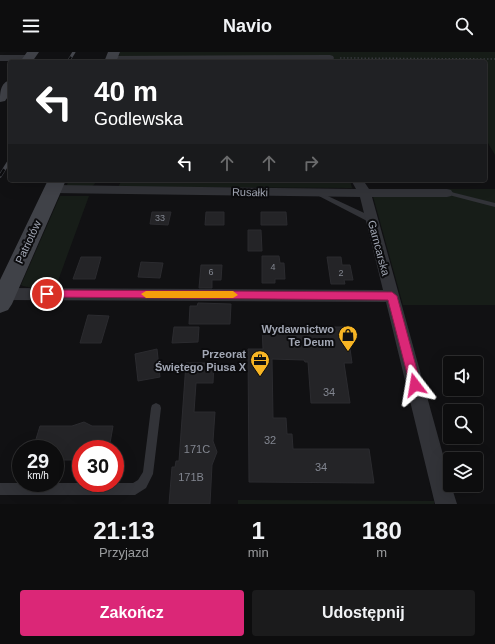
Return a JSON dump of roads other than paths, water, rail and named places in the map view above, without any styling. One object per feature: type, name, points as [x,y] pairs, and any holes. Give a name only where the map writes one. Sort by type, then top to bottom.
[{"type":"main road","points":[[0,98],[8,87]]},
{"type":"main road","name":"Patriotów","points":[[2,299],[55,185]]},
{"type":"street","points":[[0,58],[30,57]]},
{"type":"street","points":[[112,58],[329,57]]},
{"type":"street","name":"Garncarska","points":[[359,182],[372,220],[446,504]]},
{"type":"street","name":"Rusałki","points":[[55,185],[364,194],[447,193]]},
{"type":"street","points":[[2,299],[392,296]]},
{"type":"lane","points":[[317,193],[372,220]]},
{"type":"lane","points":[[447,193],[495,205]]},
{"type":"lane","points":[[0,489],[135,488],[142,484],[148,474],[156,408]]},
{"type":"railway","points":[[69,60],[74,52]]},
{"type":"railway","points":[[0,176],[8,163]]},
{"type":"place","name":"Wydawnictwo Te Deum","points":[[348,352]]},
{"type":"place","name":"Przeorat Świętego Piusa X","points":[[260,377]]}]
